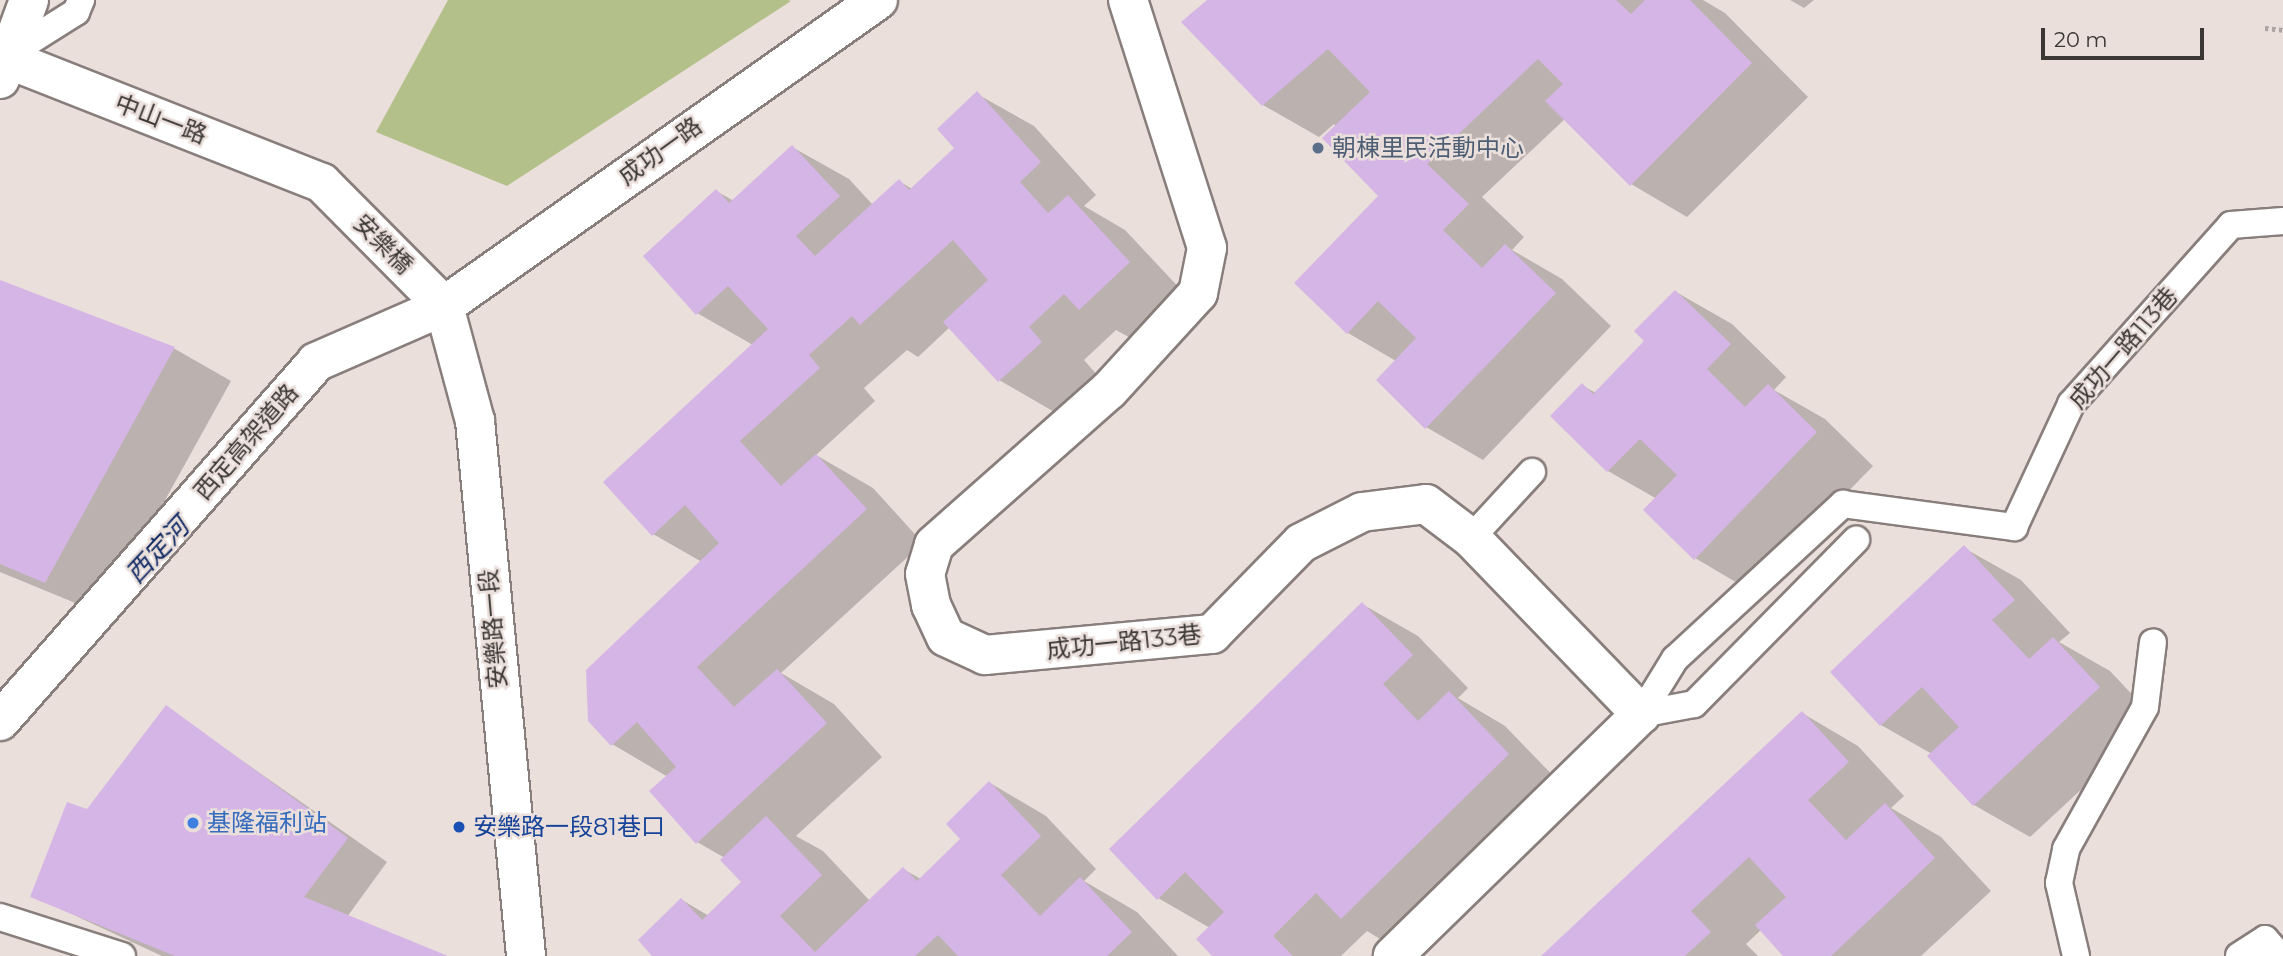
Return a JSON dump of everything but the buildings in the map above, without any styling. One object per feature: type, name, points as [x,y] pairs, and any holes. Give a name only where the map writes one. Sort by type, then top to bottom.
[{"type":"street","points":[[2,59],[29,0]]},
{"type":"street","name":"成功一路","points":[[435,297],[878,0]]},
{"type":"street","name":"成功一路133巷","points":[[1128,0],[1207,248],[1198,293],[1109,390],[934,545],[927,589],[946,637],[985,655],[1212,634],[1301,543],[1362,512],[1426,504],[1471,538],[1641,715]]},
{"type":"street","name":"中山一路","points":[[2,59],[323,183]]},
{"type":"street","name":"安樂橋","points":[[323,183],[435,297]]},
{"type":"street","name":"西定高架道路","points":[[0,721],[316,362],[435,297]]},
{"type":"street","name":"安樂路一段","points":[[435,297],[475,421],[526,956]]},
{"type":"street","points":[[1393,956],[1641,715]]},
{"type":"lane","points":[[2,59],[76,12],[80,0]]},
{"type":"lane","name":"成功一路113巷","points":[[1641,715],[1675,659],[1843,504],[2014,527],[2071,404],[2231,225],[2282,222]]},
{"type":"lane","points":[[1471,538],[1532,472]]},
{"type":"lane","points":[[1641,715],[1694,704],[1856,540]]},
{"type":"lane","points":[[2076,956],[2059,883],[2066,849],[2145,707],[2153,642]]},
{"type":"lane","points":[[0,917],[122,956]]},
{"type":"lane","points":[[2239,956],[2265,939],[2280,956]]},
{"type":"path","points":[[2265,28],[2283,30]]},
{"type":"green space","points":[[448,0],[791,1],[507,186],[376,132]]},
{"type":"place","name":"朝棟里民活動中心","points":[[1318,148]]},
{"type":"place","name":"基隆福利站","points":[[193,823]]},
{"type":"place","name":"安樂路一段81巷口","points":[[459,827]]},
{"type":"water label","name":"西定河","points":[[158,551]]}]
